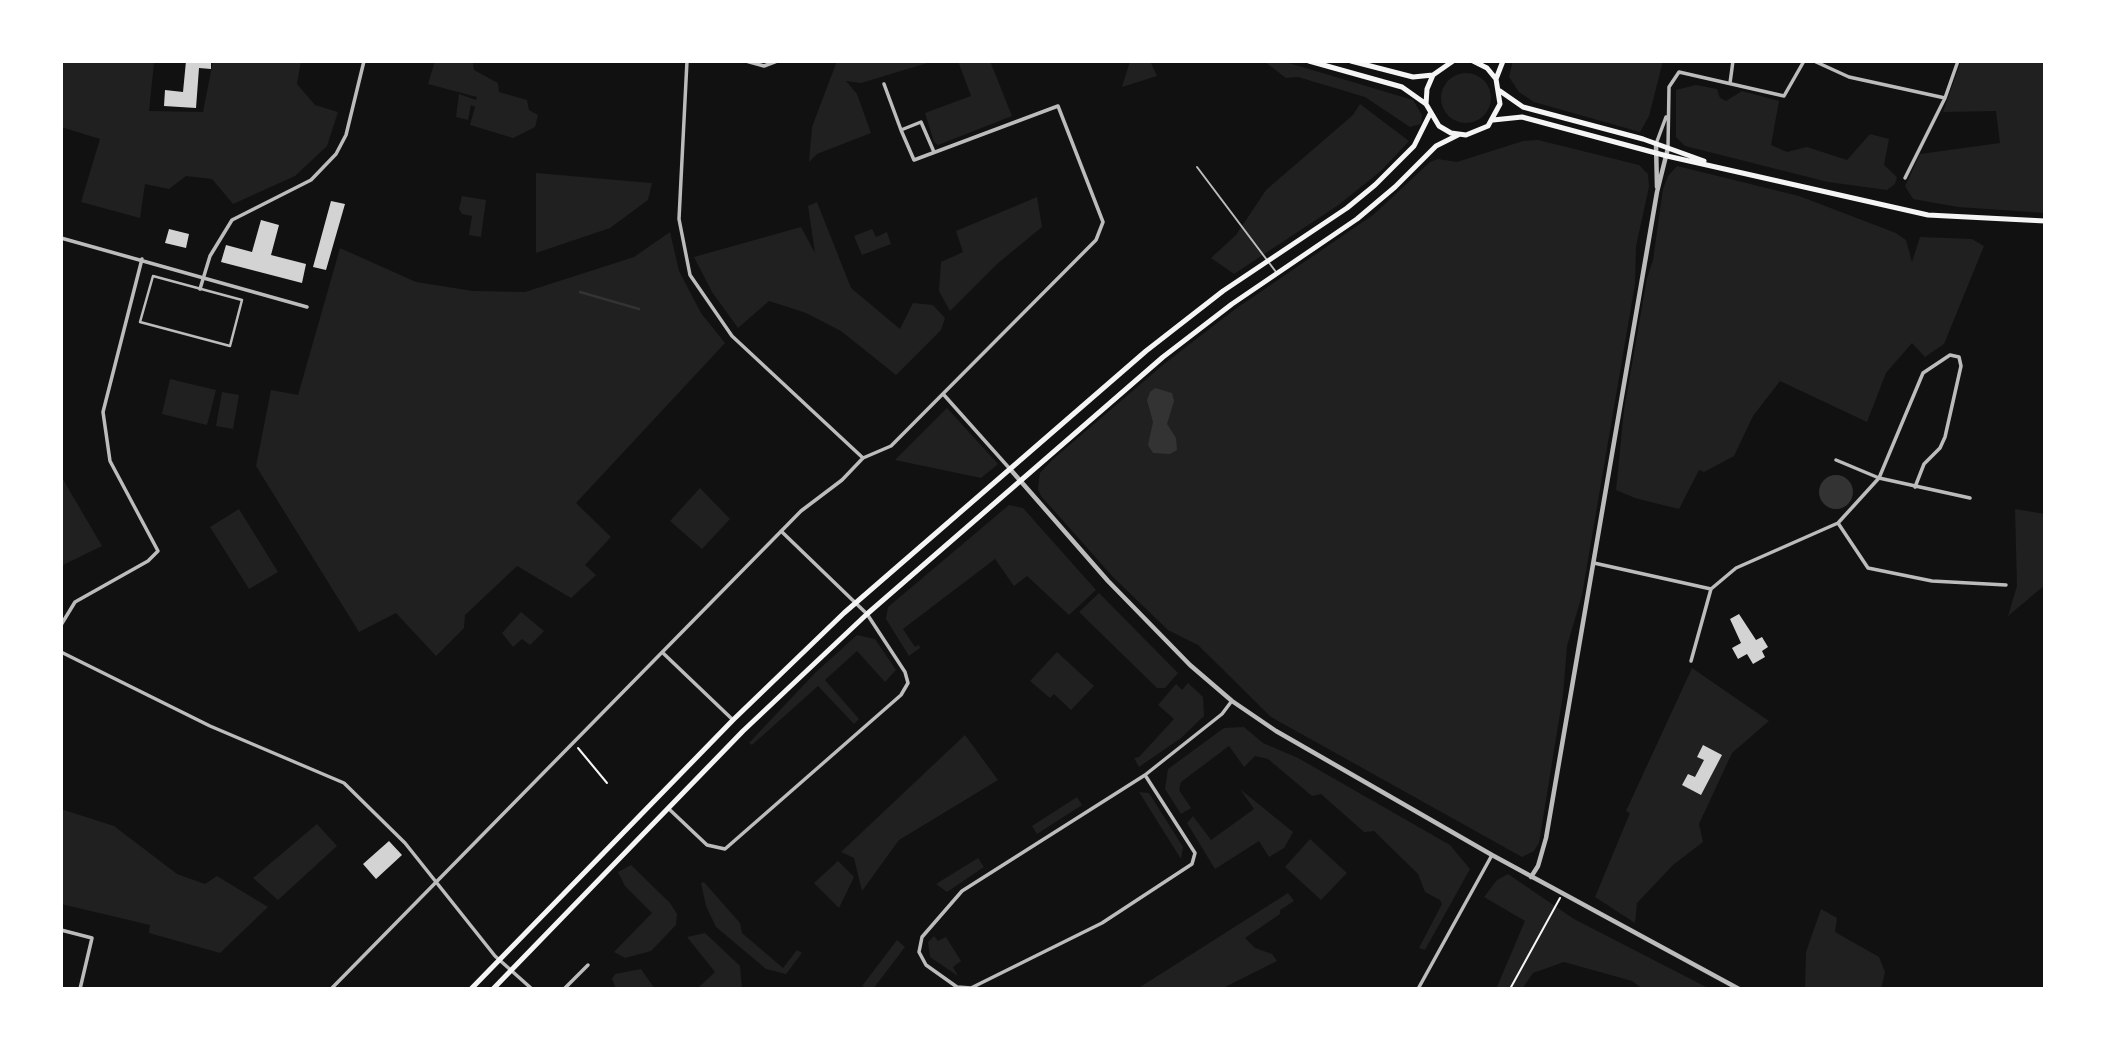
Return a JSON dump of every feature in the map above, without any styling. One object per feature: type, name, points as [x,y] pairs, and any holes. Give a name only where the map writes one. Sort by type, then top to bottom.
[{"type":"main road","points":[[1309,61],[1402,87],[1426,104]]},
{"type":"main road","points":[[1351,61],[1413,77],[1433,75]]},
{"type":"main road","points":[[1453,61],[1440,65],[1433,75],[1427,89],[1426,104],[1430,114],[1444,130],[1458,135]]},
{"type":"main road","points":[[493,989],[667,808],[867,614],[1020,480],[1161,358],[1276,273],[1357,219],[1395,187],[1436,146],[1458,135],[1474,134],[1493,120],[1499,110],[1500,91],[1496,79],[1487,68],[1474,61]]},
{"type":"main road","points":[[1496,79],[1503,61]]},
{"type":"main road","points":[[1500,91],[1523,107],[1656,144],[1724,168]]},
{"type":"main road","points":[[471,989],[733,720],[856,602],[1146,351],[1268,261],[1347,208],[1396,166],[1421,136],[1430,114]]},
{"type":"main road","points":[[1493,120],[1522,117],[1667,156],[1928,215],[2045,221]]},
{"type":"street","points":[[200,289],[217,240],[232,220],[311,180],[336,154],[346,135],[364,61]]},
{"type":"street","points":[[687,61],[679,219],[690,275],[732,335],[863,458]]},
{"type":"street","points":[[746,61],[764,66],[777,61]]},
{"type":"street","points":[[1730,83],[1733,61]]},
{"type":"street","points":[[1531,877],[1538,866],[1546,838],[1657,192],[1667,156],[1669,87],[1679,72],[1784,96],[1804,61]]},
{"type":"street","points":[[1814,61],[1849,76],[1945,98]]},
{"type":"street","points":[[1905,178],[1945,98],[1958,61]]},
{"type":"street","points":[[331,989],[801,511],[842,480],[863,458],[891,446],[1099,234],[1103,222],[1058,106],[914,160],[884,84]]},
{"type":"street","points":[[1657,192],[1654,152],[1667,115]]},
{"type":"street","points":[[901,130],[921,122],[934,152]]},
{"type":"street","points":[[61,238],[307,307]]},
{"type":"street","points":[[61,625],[75,602],[148,561],[158,548],[122,488],[110,461],[103,412],[142,259]]},
{"type":"street","points":[[153,276],[200,289],[242,300],[230,346],[140,322],[153,276]]},
{"type":"street","points":[[1691,661],[1711,589],[1737,568],[1838,523],[1879,478],[1923,373],[1950,355],[1959,357],[1961,366],[1948,414],[1945,437],[1940,448],[1924,464],[1915,486]]},
{"type":"street","points":[[943,394],[1108,581],[1190,665],[1231,702],[1276,731],[1492,855],[1739,989]]},
{"type":"street","points":[[1836,460],[1879,478],[1969,498]]},
{"type":"street","points":[[1838,523],[1868,568],[1932,580],[2006,585]]},
{"type":"street","points":[[667,808],[707,845],[725,849],[901,695],[908,678],[867,614],[782,531]]},
{"type":"street","points":[[1594,563],[1711,589]]},
{"type":"street","points":[[61,653],[264,750],[344,783],[371,807],[438,881],[499,960],[532,989]]},
{"type":"street","points":[[663,653],[733,720]]},
{"type":"street","points":[[1145,775],[1195,853],[1192,864],[1102,923],[971,988],[957,986],[926,965],[919,952],[922,937],[962,891],[1145,775],[1222,714],[1231,702]]},
{"type":"street","points":[[1418,989],[1492,855]]},
{"type":"street","points":[[61,930],[92,939],[80,989]]},
{"type":"street","points":[[565,989],[588,965]]},
{"type":"lane","points":[[1197,167],[1276,273]]},
{"type":"path","points":[[578,748],[607,783]]},
{"type":"path","points":[[1510,989],[1562,894]]},
{"type":"shaded area","points":[[213,61],[301,61],[297,84],[315,105],[338,112],[327,146],[295,176],[233,204],[212,179],[186,176],[169,189],[145,184],[140,218],[81,202],[100,139],[61,127],[61,62],[154,63],[149,111],[203,112]]},
{"type":"shaded area","points":[[435,61],[473,63],[474,70],[498,83],[499,92],[527,100],[529,110],[538,115],[535,127],[513,138],[470,125],[475,107],[471,105],[468,120],[456,117],[459,94],[476,100],[477,97],[428,84]]},
{"type":"shaded area","points":[[837,61],[934,61],[861,83],[846,81],[857,94],[871,133],[817,154],[809,162],[812,127]]},
{"type":"shaded area","points":[[958,61],[990,61],[1012,116],[938,145],[934,142],[925,113],[971,96]]},
{"type":"shaded area","points":[[1130,61],[1150,61],[1157,76],[1122,87]]},
{"type":"shaded area","points":[[1282,61],[1413,100],[1422,115],[1421,124],[1410,127],[1365,97],[1298,77],[1286,78],[1265,62]]},
{"type":"shaded area","points":[[1513,61],[1663,61],[1649,116],[1640,132],[1534,102],[1519,92],[1509,77]]},
{"type":"shaded area","points":[[1961,61],[2045,61],[2045,213],[1958,207],[1913,199],[1905,186],[1920,154],[2000,143],[1996,111],[1943,112]]},
{"type":"shaded area","points":[[1456,74],[1476,74],[1490,88],[1490,108],[1476,122],[1456,122],[1442,108],[1442,88]]},
{"type":"shaded area","points":[[1696,85],[1717,89],[1720,98],[1726,101],[1742,91],[1779,101],[1771,145],[1787,152],[1807,147],[1847,160],[1870,134],[1889,139],[1884,165],[1897,177],[1895,184],[1887,190],[1828,182],[1685,146],[1676,137],[1676,90]]},
{"type":"shaded area","points":[[1360,104],[1409,141],[1381,171],[1337,206],[1234,274],[1211,258],[1236,235],[1266,190],[1353,115]]},
{"type":"shaded area","points":[[1538,140],[1639,165],[1648,174],[1649,187],[1636,246],[1635,284],[1582,595],[1567,646],[1563,695],[1539,843],[1534,851],[1522,857],[1271,717],[1198,645],[1168,630],[1113,577],[1041,496],[1038,489],[1040,473],[1052,460],[1164,364],[1234,310],[1373,215],[1430,162],[1438,159],[1457,162],[1523,141]]},
{"type":"shaded area","points":[[1677,166],[1799,196],[1896,233],[1906,240],[1912,262],[1920,237],[1972,239],[1984,246],[1944,344],[1925,357],[1912,343],[1886,373],[1867,422],[1780,381],[1753,416],[1734,456],[1704,472],[1699,470],[1679,509],[1635,498],[1616,490],[1624,410],[1647,278],[1653,260],[1663,189],[1668,176]]},
{"type":"shaded area","points":[[536,173],[652,183],[648,200],[610,228],[536,253]]},
{"type":"shaded area","points":[[462,196],[486,200],[481,237],[469,235],[472,216],[462,214],[459,209]]},
{"type":"shaded area","points":[[1037,197],[1042,227],[997,264],[950,311],[939,291],[941,262],[963,252],[956,231]]},
{"type":"shaded area","points":[[817,202],[851,288],[900,329],[913,303],[933,305],[945,318],[941,330],[896,375],[841,331],[806,313],[769,301],[738,328],[712,292],[694,257],[801,227],[815,253],[808,206]]},
{"type":"shaded area","points":[[872,229],[876,237],[887,232],[891,244],[862,255],[854,236]]},
{"type":"shaded area","points":[[670,232],[679,271],[701,313],[725,343],[576,503],[611,537],[585,565],[596,575],[571,598],[517,566],[465,615],[464,628],[436,656],[396,613],[359,632],[256,466],[271,390],[298,395],[340,248],[416,282],[473,291],[525,292],[634,257]]},
{"type":"shaded area","points":[[170,379],[216,390],[207,425],[162,414]]},
{"type":"shaded area","points":[[1155,388],[1172,393],[1174,401],[1167,424],[1176,438],[1177,450],[1170,454],[1153,453],[1148,445],[1153,422],[1147,400]]},
{"type":"shaded area","points":[[222,392],[239,395],[233,429],[216,426]]},
{"type":"shaded area","points":[[947,408],[998,464],[981,478],[895,460]]},
{"type":"shaded area","points":[[1836,475],[1848,480],[1853,492],[1848,504],[1836,509],[1824,504],[1819,492],[1824,480]]},
{"type":"shaded area","points":[[61,476],[102,546],[61,566]]},
{"type":"shaded area","points":[[700,488],[730,519],[702,549],[670,521]]},
{"type":"shaded area","points":[[1009,505],[1023,508],[1096,590],[1069,615],[1027,576],[1014,586],[995,559],[903,629],[915,647],[919,645],[920,648],[909,656],[886,619],[888,607]]},
{"type":"shaded area","points":[[239,509],[278,572],[249,589],[210,527]]},
{"type":"shaded area","points":[[2015,509],[2045,514],[2045,585],[2008,616],[2017,586]]},
{"type":"shaded area","points":[[1099,593],[1178,673],[1165,688],[1157,688],[1079,612]]},
{"type":"shaded area","points":[[521,612],[544,631],[530,645],[522,639],[513,647],[502,633]]},
{"type":"shaded area","points":[[857,635],[875,639],[896,670],[885,682],[857,651],[825,680],[859,719],[854,724],[818,686],[752,745],[749,743],[815,673]]},
{"type":"shaded area","points":[[1057,652],[1094,686],[1071,710],[1054,694],[1050,698],[1030,681]]},
{"type":"shaded area","points":[[1692,668],[1769,721],[1732,753],[1699,824],[1703,842],[1673,865],[1637,903],[1635,923],[1595,897],[1630,813],[1626,811]]},
{"type":"shaded area","points":[[1188,683],[1203,697],[1204,716],[1181,738],[1139,767],[1134,758],[1139,757],[1174,719],[1158,705],[1176,684],[1182,690]]},
{"type":"shaded area","points":[[1244,727],[1263,743],[1298,758],[1450,845],[1470,869],[1425,950],[1419,948],[1442,904],[1440,900],[1425,892],[1418,874],[1374,831],[1364,832],[1321,794],[1312,796],[1268,759],[1255,756],[1244,767],[1229,746],[1181,782],[1179,790],[1191,808],[1181,814],[1165,789],[1168,769],[1224,728]]},
{"type":"shaded area","points":[[965,735],[998,780],[899,840],[862,891],[854,858],[841,852]]},
{"type":"shaded area","points":[[1240,789],[1293,832],[1284,848],[1269,857],[1259,841],[1215,869],[1187,823],[1193,816],[1211,840],[1254,809]]},
{"type":"shaded area","points":[[1139,792],[1149,793],[1183,847],[1181,859]]},
{"type":"shaded area","points":[[1077,797],[1082,805],[1037,834],[1032,826]]},
{"type":"shaded area","points":[[61,809],[114,826],[177,874],[205,884],[217,876],[268,907],[220,953],[149,933],[150,925],[61,904]]},
{"type":"shaded area","points":[[317,824],[337,846],[278,900],[253,878]]},
{"type":"shaded area","points":[[1310,839],[1347,873],[1321,900],[1285,867]]},
{"type":"shaded area","points":[[978,858],[984,867],[947,892],[936,884]]},
{"type":"shaded area","points":[[838,861],[854,877],[839,908],[814,883]]},
{"type":"shaded area","points":[[631,865],[670,903],[677,914],[676,925],[651,951],[625,958],[614,952],[652,913],[625,886],[618,872]]},
{"type":"shaded area","points":[[1508,874],[1574,919],[1710,989],[1643,989],[1632,981],[1564,962],[1533,973],[1522,989],[1496,989],[1525,921],[1484,897],[1497,880]]},
{"type":"shaded area","points":[[704,882],[740,923],[742,933],[783,968],[797,950],[802,953],[786,974],[766,969],[716,927],[706,906],[701,883]]},
{"type":"shaded area","points":[[1288,893],[1294,901],[1245,938],[1255,948],[1272,954],[1277,961],[1221,989],[1137,989]]},
{"type":"shaded area","points":[[1821,909],[1837,918],[1835,932],[1879,957],[1885,972],[1881,989],[1805,989],[1806,952]]},
{"type":"shaded area","points":[[705,933],[740,966],[742,989],[698,988],[715,972],[687,937]]},
{"type":"shaded area","points":[[934,936],[938,941],[946,937],[961,961],[953,967],[958,976],[930,957],[928,942]]},
{"type":"shaded area","points":[[897,940],[905,947],[873,989],[862,986]]},
{"type":"shaded area","points":[[641,969],[655,989],[616,989],[612,979],[615,974]]},
{"type":"building","points":[[186,61],[211,61],[211,69],[199,68],[196,108],[164,106],[165,90],[183,92]]},
{"type":"building","points":[[331,201],[345,204],[326,270],[313,267]]},
{"type":"building","points":[[261,220],[279,225],[271,255],[306,264],[302,283],[221,262],[226,245],[252,252]]},
{"type":"building","points":[[169,229],[189,234],[186,248],[165,243]]},
{"type":"building","points":[[1739,614],[1756,640],[1762,637],[1768,647],[1762,651],[1765,657],[1753,664],[1747,654],[1738,659],[1732,648],[1741,643],[1730,619]]},
{"type":"building","points":[[1703,745],[1722,755],[1701,795],[1682,785],[1688,774],[1695,777],[1704,760],[1697,757]]},
{"type":"building","points":[[389,841],[402,855],[376,879],[363,864]]},
{"type":"waterway","points":[[580,292],[639,309]]}]
